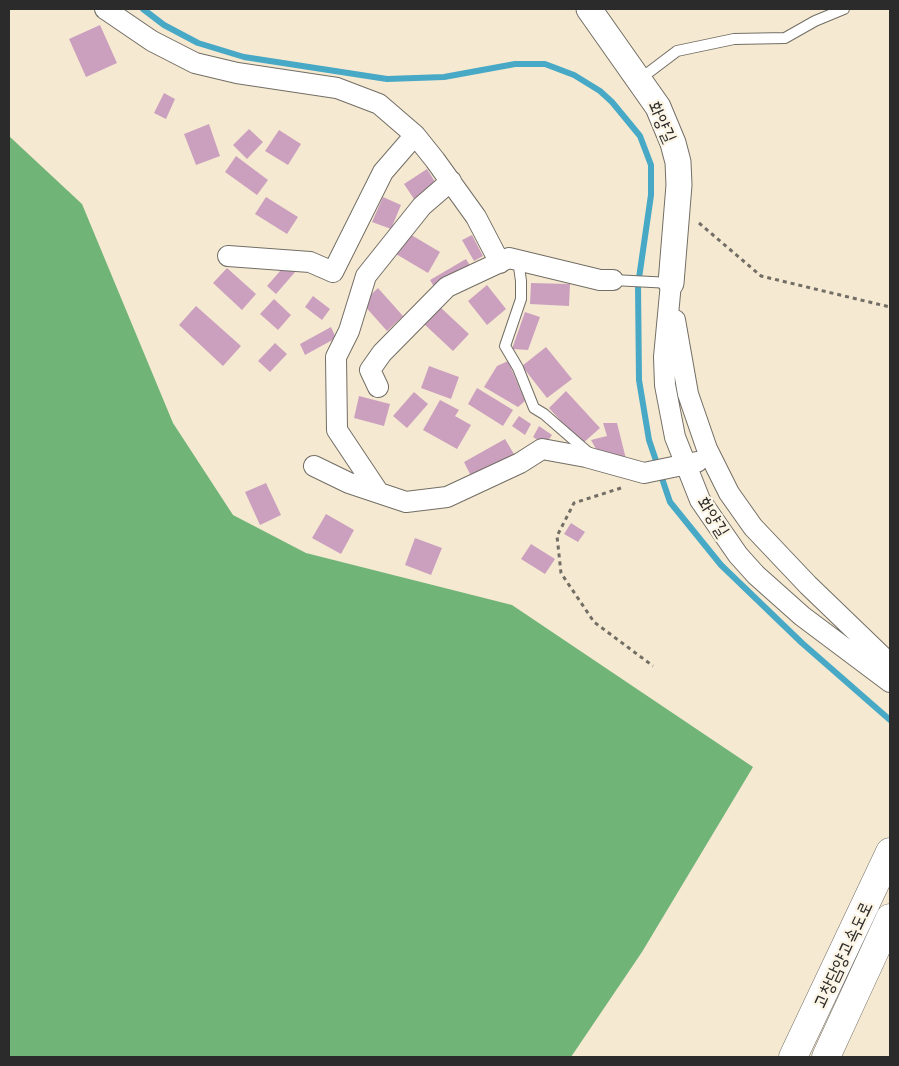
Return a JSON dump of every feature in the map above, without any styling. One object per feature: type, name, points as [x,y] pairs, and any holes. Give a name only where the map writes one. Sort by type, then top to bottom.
[{"type":"highway","name":"고창담양고속도로","points":[[793,1057],[888,858]]},
{"type":"highway","name":"고창담양고속도로","points":[[826,1057],[890,918]]},
{"type":"street","points":[[105,9],[152,41],[195,63],[237,73],[337,88],[379,104],[415,135],[509,261]]},
{"type":"street","name":"화양길","points":[[589,9],[640,79],[667,125],[678,162],[678,205],[660,283],[665,385],[679,466],[712,519],[738,555],[756,575],[802,616],[890,682]]},
{"type":"street","points":[[228,256],[310,262],[333,272],[383,172],[415,135]]},
{"type":"street","points":[[378,493],[337,430],[336,357],[349,331],[366,276],[422,206],[450,181]]},
{"type":"street","points":[[378,387],[370,370],[402,332],[447,287],[509,261],[600,280],[614,280]]},
{"type":"street","name":"화양길","points":[[660,283],[676,332],[688,394],[711,458],[729,493],[753,527],[808,585],[890,664]]},
{"type":"street","points":[[314,466],[349,484],[406,502],[447,497],[520,463],[542,449],[597,460],[644,473],[711,458]]},
{"type":"lane","points":[[640,79],[677,51],[734,38],[785,38],[815,21],[844,9]]},
{"type":"lane","points":[[509,261],[522,281],[521,299],[505,346],[518,368],[534,408],[544,414],[597,460]]},
{"type":"lane","points":[[614,280],[660,283]]},
{"type":"path","points":[[678,205],[761,276],[890,307]]},
{"type":"path","points":[[644,473],[630,485],[574,503],[556,536],[561,574],[594,622],[653,666]]},
{"type":"green space","points":[[9,136],[82,204],[173,423],[233,515],[306,553],[512,605],[753,767],[642,952],[571,1057],[9,1057]]},
{"type":"building","points":[[100,25],[117,63],[86,77],[69,39]]},
{"type":"building","points":[[164,93],[175,99],[166,119],[154,113]]},
{"type":"building","points":[[209,124],[220,156],[196,165],[184,134]]},
{"type":"building","points":[[249,129],[263,142],[247,159],[233,145]]},
{"type":"building","points":[[279,130],[301,144],[288,165],[265,151]]},
{"type":"building","points":[[236,156],[268,180],[257,195],[225,172]]},
{"type":"building","points":[[427,169],[437,185],[414,199],[404,184]]},
{"type":"building","points":[[266,197],[298,217],[287,234],[255,214]]},
{"type":"building","points":[[383,197],[401,205],[391,229],[372,222]]},
{"type":"building","points":[[408,233],[440,252],[428,273],[396,254]]},
{"type":"building","points":[[472,235],[483,256],[474,261],[462,240]]},
{"type":"building","points":[[466,259],[472,269],[436,290],[430,280]]},
{"type":"building","points":[[287,263],[296,271],[276,294],[267,286]]},
{"type":"building","points":[[227,268],[256,294],[242,310],[213,283]]},
{"type":"building","points":[[531,283],[570,284],[569,306],[530,304]]},
{"type":"building","points":[[487,285],[506,309],[487,325],[468,301]]},
{"type":"building","points":[[378,288],[403,316],[387,331],[362,303]]},
{"type":"building","points":[[313,296],[330,309],[322,320],[305,307]]},
{"type":"building","points":[[274,299],[291,315],[278,330],[260,314]]},
{"type":"building","points":[[196,306],[241,346],[223,366],[179,325]]},
{"type":"building","points":[[439,306],[469,334],[453,351],[423,323]]},
{"type":"building","points":[[525,312],[540,317],[528,350],[512,349]]},
{"type":"building","points":[[331,327],[336,338],[305,355],[300,344]]},
{"type":"building","points":[[275,343],[287,354],[270,372],[258,361]]},
{"type":"building","points":[[546,347],[572,379],[547,398],[522,366]]},
{"type":"building","points":[[508,361],[525,401],[518,407],[484,387],[497,366]]},
{"type":"building","points":[[429,366],[459,377],[451,399],[421,388]]},
{"type":"building","points":[[477,388],[513,410],[503,426],[468,404]]},
{"type":"building","points":[[566,391],[600,428],[582,444],[549,408]]},
{"type":"building","points":[[414,392],[428,404],[407,428],[393,416]]},
{"type":"building","points":[[359,396],[390,404],[384,426],[354,418]]},
{"type":"building","points":[[440,400],[459,410],[455,416],[471,425],[457,449],[423,430]]},
{"type":"building","points":[[519,416],[531,424],[525,435],[512,426]]},
{"type":"building","points":[[603,423],[617,423],[627,463],[600,456],[591,440],[607,436]]},
{"type":"building","points":[[539,426],[552,435],[545,445],[533,437]]},
{"type":"building","points":[[505,439],[514,454],[472,478],[464,462]]},
{"type":"building","points":[[266,483],[281,515],[260,525],[245,492]]},
{"type":"building","points":[[326,514],[354,530],[341,554],[312,538]]},
{"type":"building","points":[[571,523],[585,532],[578,542],[564,534]]},
{"type":"building","points":[[415,538],[442,548],[431,575],[405,565]]},
{"type":"building","points":[[531,544],[555,559],[545,574],[521,559]]},
{"type":"waterway","points":[[143,9],[164,25],[198,43],[244,57],[387,79],[444,77],[515,64],[545,64],[574,75],[600,91],[612,102],[640,136],[651,165],[651,195],[638,285],[639,380],[649,440],[670,502],[721,565],[802,643],[890,720]]}]
